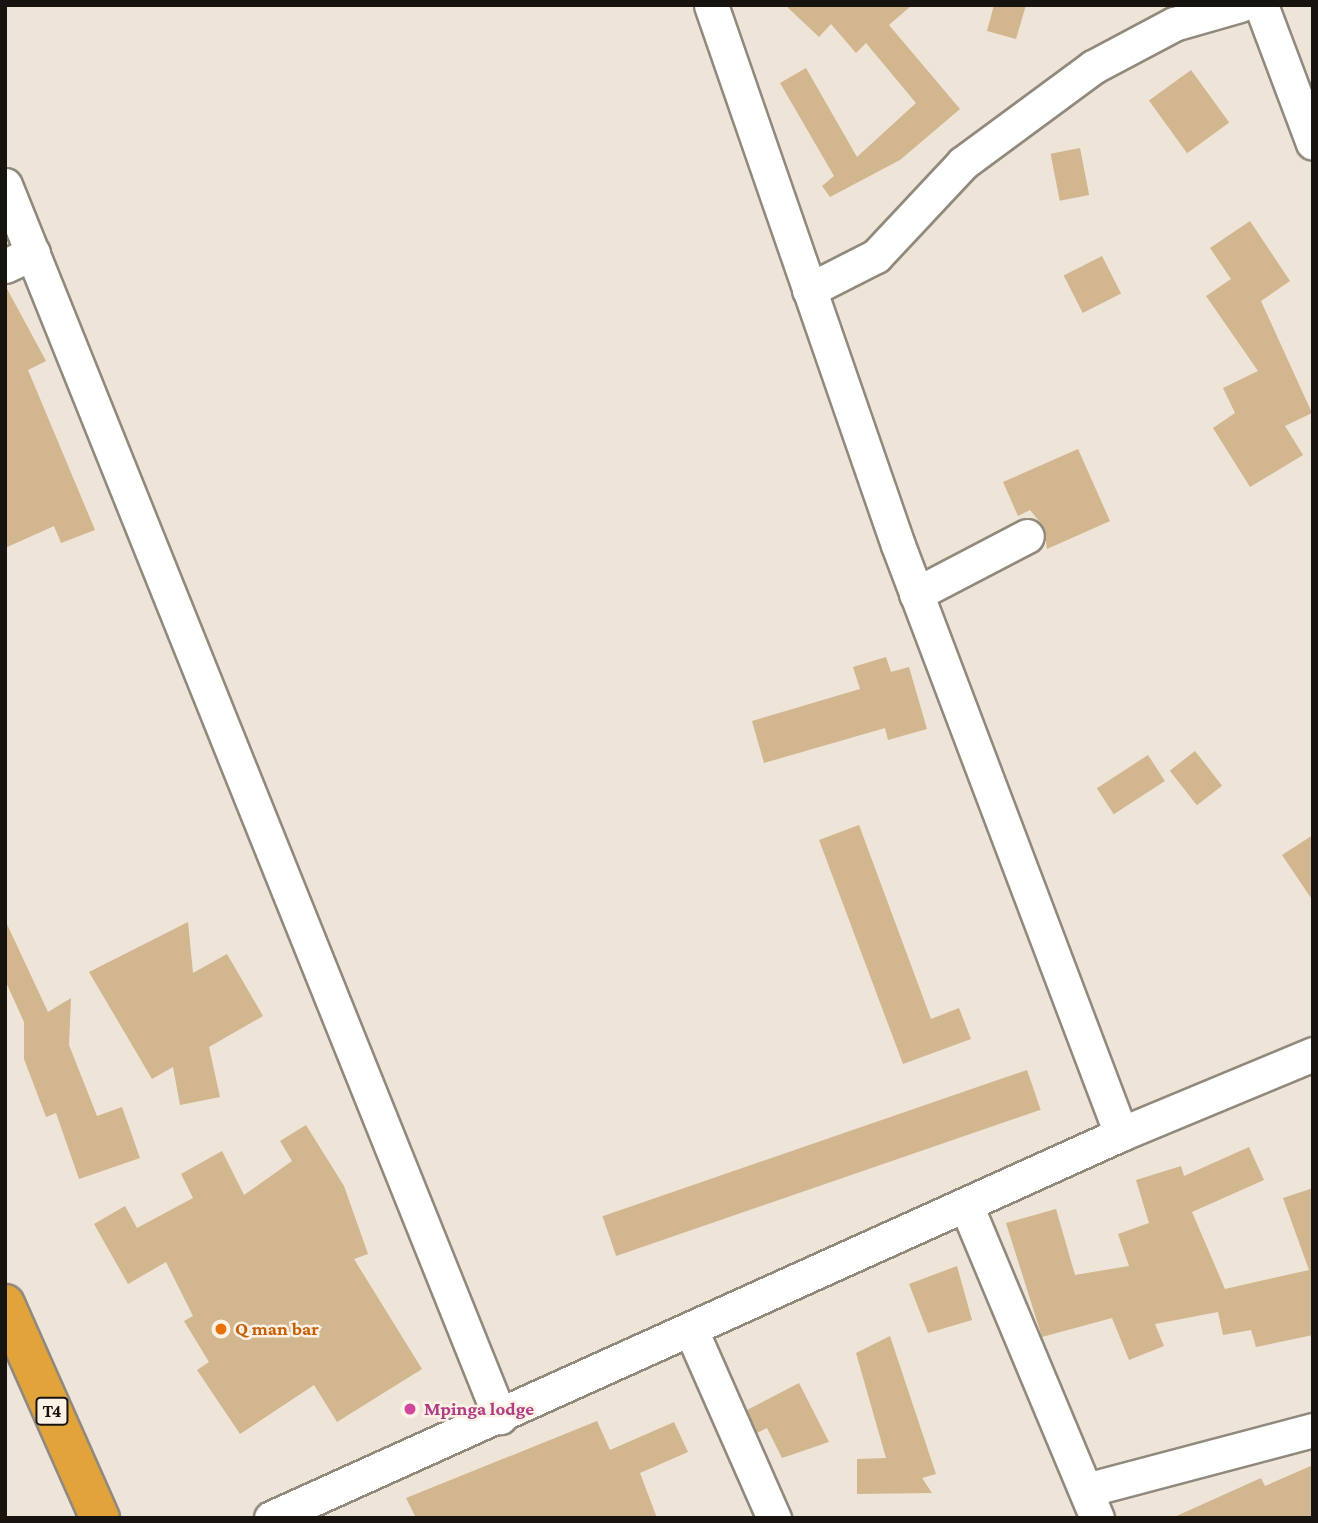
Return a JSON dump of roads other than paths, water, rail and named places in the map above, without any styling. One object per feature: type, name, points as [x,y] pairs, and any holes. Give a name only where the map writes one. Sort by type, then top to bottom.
[{"type":"highway","name":"T4","points":[[5,1304],[100,1518]]},
{"type":"street","points":[[711,5],[916,594],[1121,1134]]},
{"type":"street","points":[[809,290],[876,256],[962,163],[1093,67],[1174,24],[1240,5]]},
{"type":"street","points":[[1261,5],[1313,143]]},
{"type":"street","points":[[5,186],[19,259],[500,1417]]},
{"type":"street","points":[[916,594],[1027,536]]},
{"type":"street","points":[[271,1518],[500,1417],[1121,1134],[1313,1054]]},
{"type":"street","points":[[966,1205],[1091,1504],[1313,1430]]},
{"type":"street","points":[[691,1329],[774,1518]]},
{"type":"place","name":"Q man bar","points":[[221,1329]]},
{"type":"place","name":"Mpinga lodge","points":[[410,1409]]}]
